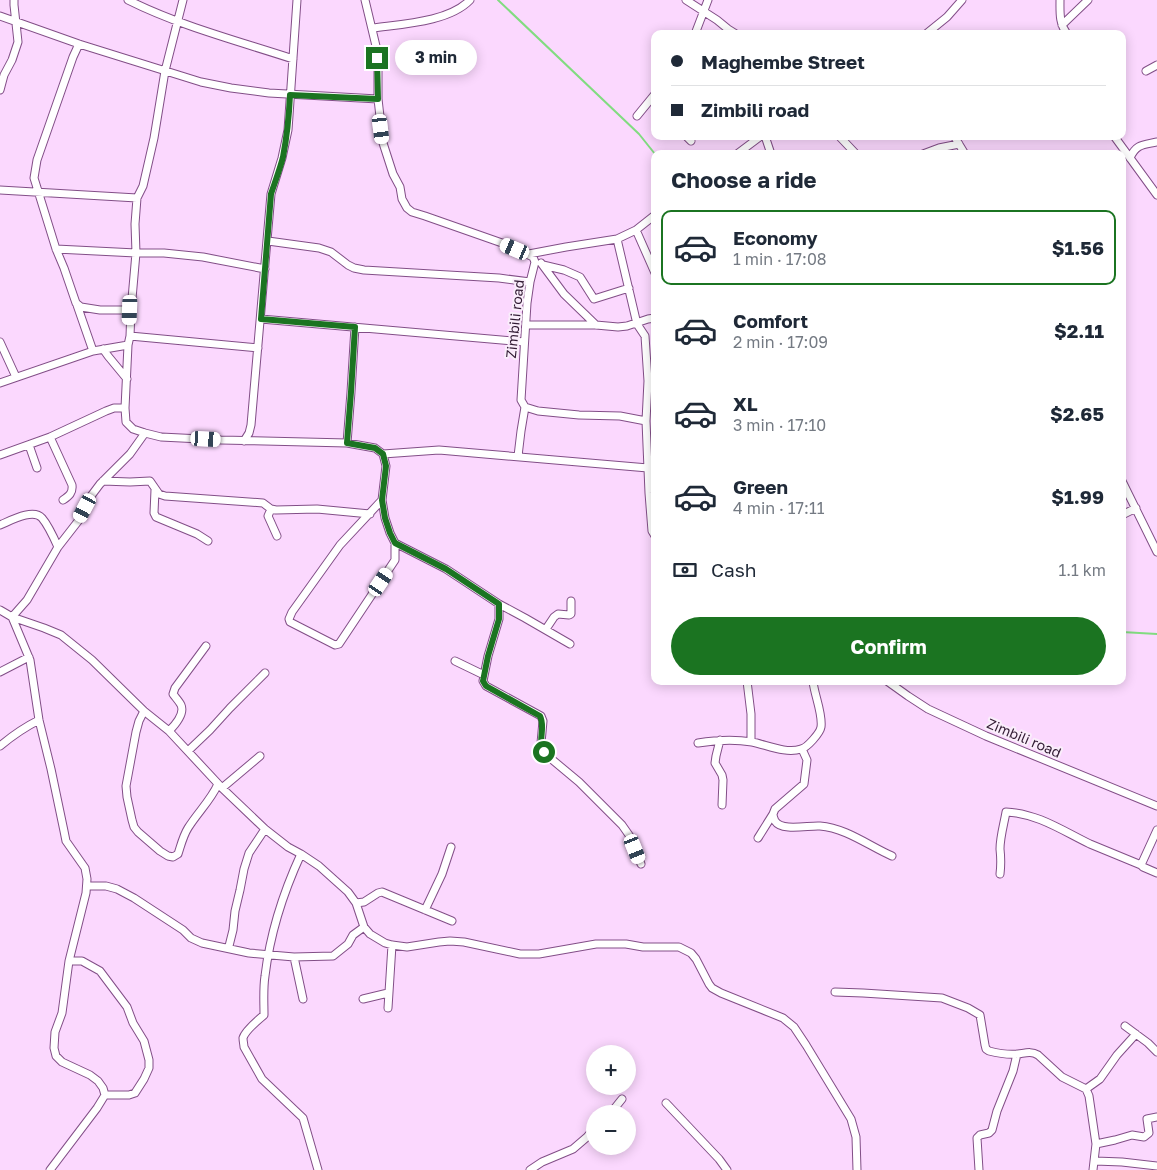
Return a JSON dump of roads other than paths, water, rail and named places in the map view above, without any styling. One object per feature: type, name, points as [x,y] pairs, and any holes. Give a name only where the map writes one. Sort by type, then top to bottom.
[{"type":"street","points":[[0,90],[2,75],[12,60],[18,42],[14,0]]},
{"type":"street","points":[[128,0],[178,22],[293,58]]},
{"type":"street","points":[[183,0],[165,71],[154,138],[143,186],[137,198],[135,224],[136,253],[128,345],[126,422],[133,429],[161,436],[244,441],[347,443],[375,448],[383,454],[386,466],[382,500],[385,518],[395,543],[395,560],[339,644],[335,645],[290,622],[289,619],[292,612],[340,545],[382,500]]},
{"type":"street","points":[[244,441],[251,425],[271,194],[288,130],[297,0]]},
{"type":"street","points":[[365,0],[376,46],[378,99],[383,143],[393,174],[400,187],[402,199],[407,208],[412,212],[502,243],[543,264],[580,277],[594,299],[629,288]]},
{"type":"street","points":[[373,28],[431,19],[449,14],[464,7],[470,0]]},
{"type":"street","points":[[686,0],[730,30]]},
{"type":"street","points":[[697,30],[708,0]]},
{"type":"street","points":[[931,30],[947,17],[962,0]]},
{"type":"street","points":[[1060,0],[1059,15],[1065,30]]},
{"type":"street","points":[[1062,25],[1088,0]]},
{"type":"street","points":[[0,16],[79,44],[200,82],[231,88],[290,95],[378,99]]},
{"type":"street","points":[[79,44],[37,160],[34,178],[56,249],[94,351]]},
{"type":"street","points":[[1146,71],[1157,65]]},
{"type":"street","points":[[637,116],[651,101]]},
{"type":"street","points":[[742,150],[756,140]]},
{"type":"street","points":[[843,140],[852,150]]},
{"type":"street","points":[[956,140],[963,150]]},
{"type":"street","points":[[1130,158],[1140,145],[1157,142]]},
{"type":"street","points":[[934,150],[959,144]]},
{"type":"street","points":[[1126,152],[1157,195]]},
{"type":"street","points":[[0,190],[137,198]]},
{"type":"street","points":[[532,257],[566,247],[617,240],[636,230],[651,218]]},
{"type":"street","points":[[636,230],[651,264]]},
{"type":"street","points":[[617,240],[637,324],[645,336],[648,381],[646,421],[648,493],[651,522]]},
{"type":"street","points":[[268,241],[319,248],[332,252],[354,268],[364,270],[499,278],[530,282]]},
{"type":"street","points":[[56,249],[164,253],[203,257],[265,269]]},
{"type":"street","name":"Zimbili road","points":[[518,456],[525,407],[521,400],[524,342],[530,282],[534,267],[532,257]]},
{"type":"street","points":[[543,264],[564,294],[596,325]]},
{"type":"street","points":[[77,304],[81,307],[100,310],[130,310]]},
{"type":"street","points":[[261,319],[524,342]]},
{"type":"street","points":[[526,325],[596,325],[618,327],[637,324],[651,319]]},
{"type":"street","points":[[347,443],[355,327]]},
{"type":"street","points":[[130,336],[258,348]]},
{"type":"street","points":[[0,342],[16,377]]},
{"type":"street","points":[[0,383],[94,351],[128,345]]},
{"type":"street","points":[[103,349],[127,379]]},
{"type":"street","points":[[525,407],[579,415],[620,416],[646,421]]},
{"type":"street","points":[[0,455],[50,436],[106,410],[125,408]]},
{"type":"street","points":[[12,617],[27,600],[58,547],[79,520],[92,496],[104,480],[130,454],[145,433]]},
{"type":"street","points":[[50,436],[72,485],[69,496],[63,500]]},
{"type":"street","points":[[29,444],[37,468]]},
{"type":"street","points":[[383,454],[439,450],[648,468]]},
{"type":"street","points":[[104,480],[130,482],[147,480],[152,483],[155,490],[161,496],[263,503],[271,509],[317,509],[370,514]]},
{"type":"street","points":[[1126,489],[1157,552]]},
{"type":"street","points":[[155,490],[154,513],[156,517],[197,534],[208,541]]},
{"type":"street","points":[[1126,514],[1136,508]]},
{"type":"street","points":[[271,509],[268,516],[277,536]]},
{"type":"street","points":[[0,525],[27,515],[36,515],[42,518],[58,547]]},
{"type":"street","points":[[395,543],[446,569],[499,604],[570,644]]},
{"type":"street","points":[[546,629],[554,616],[558,614],[571,614],[571,601]]},
{"type":"street","points":[[499,604],[499,619],[483,681],[486,686],[540,716],[543,721],[540,743],[544,752],[579,782],[622,825],[629,835],[641,864]]},
{"type":"street","points":[[0,610],[12,617],[61,635],[92,660],[144,711],[169,731],[220,786],[265,828],[288,847],[319,866],[348,892],[356,903],[364,927],[370,934],[385,943],[407,947],[450,941],[464,942],[520,954],[539,954],[596,944],[679,947],[691,952],[709,984],[716,991],[783,1018],[794,1027],[851,1119],[856,1136],[857,1170]]},
{"type":"street","points":[[12,617],[29,657],[32,669],[39,720],[66,839],[85,868],[87,879],[86,893],[70,961],[62,1013],[55,1032],[54,1048],[56,1056],[62,1062],[90,1075],[98,1081],[104,1088],[105,1095],[50,1170]]},
{"type":"street","points":[[169,731],[180,717],[181,711],[181,706],[173,694],[175,688],[206,646]]},
{"type":"street","points":[[0,672],[29,657]]},
{"type":"street","points":[[454,661],[484,675]]},
{"type":"street","points":[[188,751],[265,673]]},
{"type":"street","points":[[747,685],[751,714],[751,742]]},
{"type":"street","points":[[698,743],[720,740],[751,742],[788,750],[802,749],[817,735],[821,727],[814,685]]},
{"type":"street","name":"Zimbili road","points":[[893,685],[928,708],[986,736],[1157,806]]},
{"type":"street","points":[[144,711],[134,739],[126,786],[127,797],[134,827],[147,841],[168,856],[173,857],[178,854],[183,837],[194,819],[220,786],[260,756]]},
{"type":"street","points":[[0,746],[13,735],[39,720]]},
{"type":"street","points":[[720,740],[716,763],[723,780],[722,805]]},
{"type":"street","points":[[758,838],[775,808],[804,784],[807,760],[802,749]]},
{"type":"street","points":[[1000,874],[1002,854],[1000,849],[1006,812],[1018,812],[1052,824],[1157,872]]},
{"type":"street","points":[[773,814],[775,821],[780,826],[820,826],[837,830],[892,856]]},
{"type":"street","points":[[228,946],[249,852],[265,828]]},
{"type":"street","points":[[1141,865],[1157,830]]},
{"type":"street","points":[[425,910],[442,874],[451,847]]},
{"type":"street","points":[[301,854],[281,901],[268,955],[264,978],[264,1015],[243,1037],[244,1047],[262,1079],[303,1118],[318,1170]]},
{"type":"street","points":[[87,886],[106,886],[117,889],[183,930],[191,938],[202,943],[250,953],[333,956],[348,944],[353,935],[364,927]]},
{"type":"street","points":[[356,903],[364,902],[382,892],[452,921]]},
{"type":"street","points":[[388,1008],[392,945]]},
{"type":"street","points":[[294,956],[303,999]]},
{"type":"street","points":[[70,961],[82,961],[100,971],[127,1007],[133,1024],[144,1041],[149,1060],[149,1068],[135,1093],[129,1095],[105,1095]]},
{"type":"street","points":[[835,992],[928,996],[942,998],[977,1012],[980,1015],[986,1049],[992,1052],[1018,1054],[1034,1052],[1062,1077],[1086,1089],[1096,1144],[1093,1170]]},
{"type":"street","points":[[363,999],[388,993]]},
{"type":"street","points":[[1125,1026],[1157,1052]]},
{"type":"street","points":[[1086,1089],[1100,1079],[1117,1055],[1136,1034]]},
{"type":"street","points":[[979,1170],[977,1138],[992,1130],[1018,1054]]},
{"type":"street","points":[[617,1105],[622,1099]]},
{"type":"street","points":[[666,1103],[727,1170]]},
{"type":"street","points":[[1096,1144],[1132,1135],[1144,1136],[1149,1133],[1148,1119],[1157,1116]]},
{"type":"street","points":[[530,1170],[542,1162],[572,1148],[586,1138]]},
{"type":"street","points":[[1095,1161],[1157,1166]]},
{"type":"waterway","points":[[498,0],[639,134],[652,150]]},
{"type":"waterway","points":[[1126,632],[1157,634]]}]
